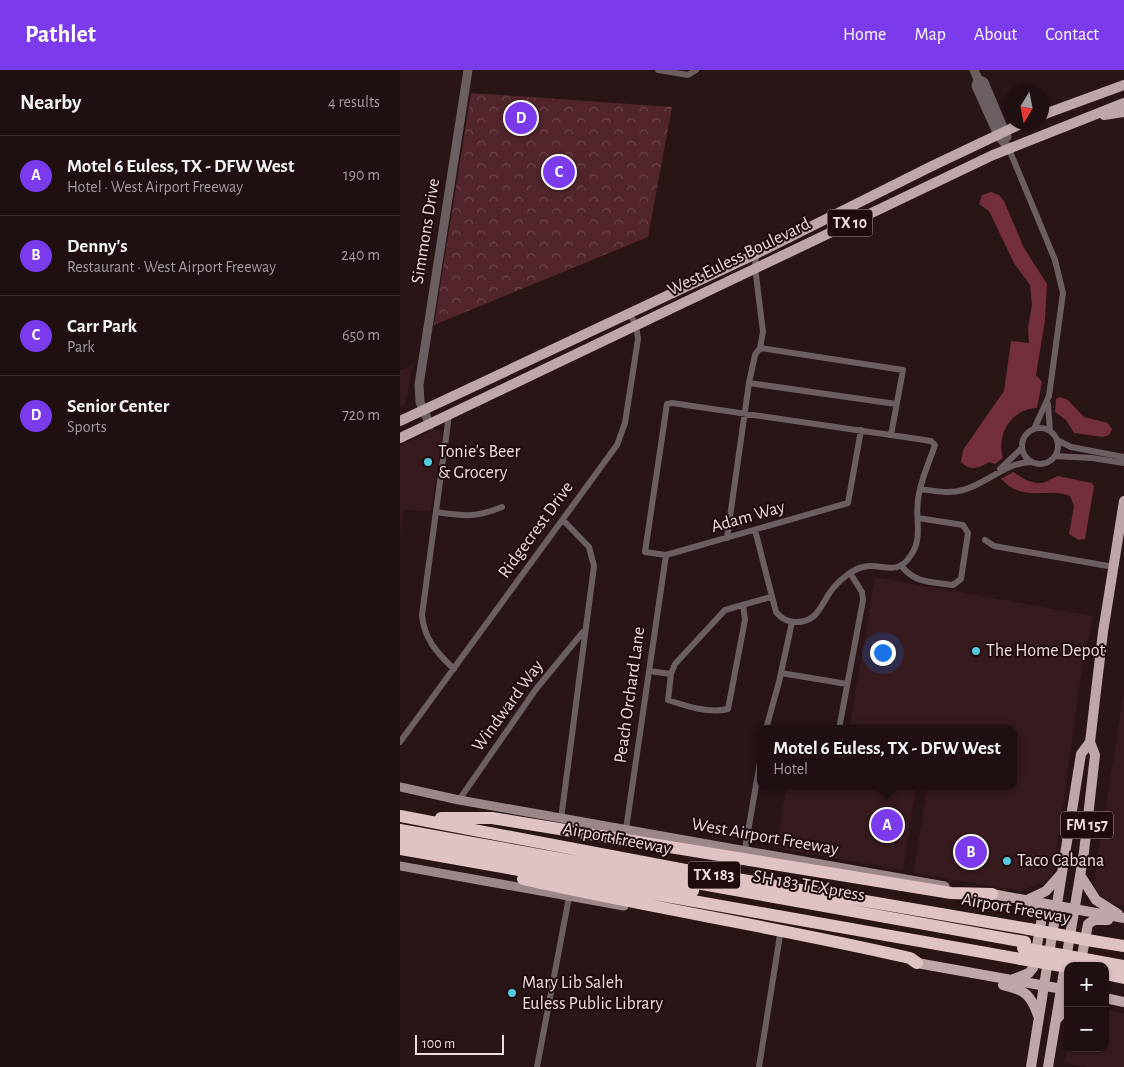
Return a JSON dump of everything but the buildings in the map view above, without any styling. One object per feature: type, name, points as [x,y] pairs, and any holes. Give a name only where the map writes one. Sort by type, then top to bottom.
[{"type":"highway","points":[[406,817],[492,818],[951,893],[992,894]]},
{"type":"highway","name":"Airport Freeway","points":[[406,817],[696,872],[1029,928],[1124,946]]},
{"type":"highway","name":"SH 183 TEXpress","points":[[400,830],[1023,950]]},
{"type":"highway","name":"SH 183 TEXpress","points":[[400,840],[1023,950],[1124,966]]},
{"type":"highway","name":"TX 183","points":[[400,849],[1023,950],[1064,965]]},
{"type":"highway","points":[[400,854],[604,898],[807,934],[910,958],[917,963]]},
{"type":"highway","name":"SH 183 TEXpress","points":[[1087,960],[1124,960]]},
{"type":"highway","points":[[1109,975],[1124,978]]},
{"type":"main road","points":[[1049,112],[1124,84]]},
{"type":"main road","name":"West Euless Boulevard","points":[[400,438],[755,267],[1009,150],[1080,119],[1124,103]]},
{"type":"main road","points":[[1080,119],[1124,112]]},
{"type":"main road","name":"West Euless Boulevard","points":[[400,421],[756,254],[1008,130]]},
{"type":"main road","name":"FM 157","points":[[1067,962],[1095,756],[1090,742],[1103,632],[1124,501]]},
{"type":"main road","name":"FM 157","points":[[1031,1067],[1064,871],[1081,754],[1090,742]]},
{"type":"main road","name":"West Airport Freeway","points":[[400,787],[561,819],[745,849],[1124,919]]},
{"type":"main road","points":[[400,866],[780,935],[959,972],[1064,990]]},
{"type":"main road","points":[[1010,980],[1030,973],[1033,968],[1042,917],[1036,908],[1026,901],[1046,890],[1064,871]]},
{"type":"main road","points":[[1080,875],[1096,900],[1124,919]]},
{"type":"main road","points":[[1087,960],[1088,924],[1104,919],[1124,919]]},
{"type":"main road","points":[[959,972],[971,979],[1019,989],[1028,996],[1039,1018]]},
{"type":"main road","name":"FM 157","points":[[1048,1067],[1055,1022],[1064,990]]},
{"type":"main road","points":[[1109,999],[1124,1002]]},
{"type":"main road","points":[[1055,1022],[1067,1007]]},
{"type":"street","name":"Simmons Drive","points":[[430,425],[422,410],[419,385],[468,70]]},
{"type":"street","points":[[658,70],[688,75],[696,70]]},
{"type":"street","points":[[974,70],[978,79],[984,82],[1002,133],[1055,260],[1062,284],[1063,306],[1048,396],[1050,432],[1057,440],[1071,447],[1124,457]]},
{"type":"street","points":[[727,538],[749,383],[755,355],[760,348],[763,323],[755,267],[756,254]]},
{"type":"street","points":[[629,314],[636,325]]},
{"type":"street","name":"Ridgecrest Drive","points":[[400,742],[563,520],[621,437],[638,339],[636,325]]},
{"type":"street","points":[[760,348],[903,370],[891,435]]},
{"type":"street","points":[[749,383],[896,404]]},
{"type":"street","points":[[995,473],[1022,448],[1024,439],[1034,429],[1048,396]]},
{"type":"street","points":[[666,555],[645,552],[665,407],[672,402],[931,441],[935,445],[920,489],[917,503],[917,546],[910,558],[901,565],[889,569],[863,567],[850,573],[834,587],[813,619],[806,622],[792,622],[782,618],[776,612],[755,530]]},
{"type":"street","points":[[449,415],[422,606],[422,623],[434,650],[454,668]]},
{"type":"street","points":[[1034,429],[1050,432]]},
{"type":"street","name":"Adam Way","points":[[666,555],[848,502],[861,430]]},
{"type":"street","points":[[1055,456],[1057,440]]},
{"type":"street","points":[[1022,448],[1027,458],[1032,462]]},
{"type":"street","points":[[920,489],[950,493],[965,490],[995,473],[1017,464],[1047,462],[1055,456],[1092,458],[1124,463]]},
{"type":"street","points":[[436,512],[481,515],[502,506]]},
{"type":"street","points":[[901,565],[906,573],[918,580],[953,585],[959,582],[968,533],[967,529],[963,525],[918,518]]},
{"type":"street","points":[[561,819],[584,631],[592,586],[593,558],[583,540],[563,520]]},
{"type":"street","points":[[985,540],[994,546],[1114,567]]},
{"type":"street","name":"Peach Orchard Lane","points":[[626,829],[666,555]]},
{"type":"street","points":[[840,725],[863,600],[862,592],[850,573]]},
{"type":"street","points":[[743,605],[745,620],[728,709],[710,710],[682,705],[668,700],[671,674],[676,664],[725,610],[743,605],[771,598]]},
{"type":"street","points":[[767,725],[792,622]]},
{"type":"street","name":"Windward Way","points":[[459,800],[536,688],[584,631]]},
{"type":"street","points":[[649,671],[671,674]]},
{"type":"street","points":[[781,673],[847,684]]},
{"type":"street","points":[[745,849],[757,779]]},
{"type":"street","points":[[537,1067],[569,897]]},
{"type":"street","points":[[758,1067],[780,935]]},
{"type":"shaded area","points":[[991,192],[999,195],[1004,201],[1024,248],[1047,284],[1045,320],[1036,375],[1042,382],[1037,408],[1028,409],[1013,418],[1004,432],[1001,449],[1003,458],[995,464],[989,462],[972,468],[961,462],[963,450],[1004,391],[1011,341],[1029,343],[1028,328],[1032,305],[1030,285],[1014,263],[989,211],[979,204],[982,195]]},
{"type":"shaded area","points":[[413,365],[405,405],[400,407],[400,370]]},
{"type":"shaded area","points":[[1060,397],[1068,400],[1084,417],[1108,423],[1112,429],[1109,435],[1102,437],[1074,433],[1066,420],[1055,412],[1056,399]]},
{"type":"shaded area","points":[[437,429],[442,433],[442,437],[431,512],[404,509],[400,538],[400,445]]},
{"type":"shaded area","points":[[1013,472],[1035,483],[1043,483],[1058,476],[1092,483],[1094,487],[1085,539],[1079,540],[1069,534],[1074,506],[1070,496],[1062,493],[1028,493],[1019,491],[1001,479]]},
{"type":"shaded area","points":[[875,577],[1093,616],[1082,668],[1054,871],[1048,880],[1021,891],[913,873],[927,790],[1017,790],[1017,725],[850,725]]},
{"type":"shaded area","points":[[1124,691],[1124,906],[1111,903],[1093,888]]},
{"type":"shaded area","points":[[785,790],[915,790],[903,870],[777,848]]},
{"type":"shaded area","points":[[1109,1010],[1124,1013],[1124,1067],[1088,1067],[1065,1063],[1066,1052],[1109,1052]]},
{"type":"green space","points":[[471,93],[672,107],[648,237],[434,325]]},
{"type":"green space","points":[[545,170],[557,180],[543,197],[531,187]]},
{"type":"place","name":"Senior Center","points":[[521,118]]},
{"type":"place","name":"Carr Park","points":[[559,172]]},
{"type":"place","name":"Tonie's Beer & Grocery","points":[[428,462]]},
{"type":"place","name":"The Home Depot","points":[[976,651]]},
{"type":"place","name":"Motel 6 Euless, TX - DFW West","points":[[887,825]]},
{"type":"place","name":"Denny's","points":[[971,852]]},
{"type":"place","name":"Taco Cabana","points":[[1007,861]]},
{"type":"place","name":"Mary Lib Saleh Euless Public Library","points":[[512,993]]}]
